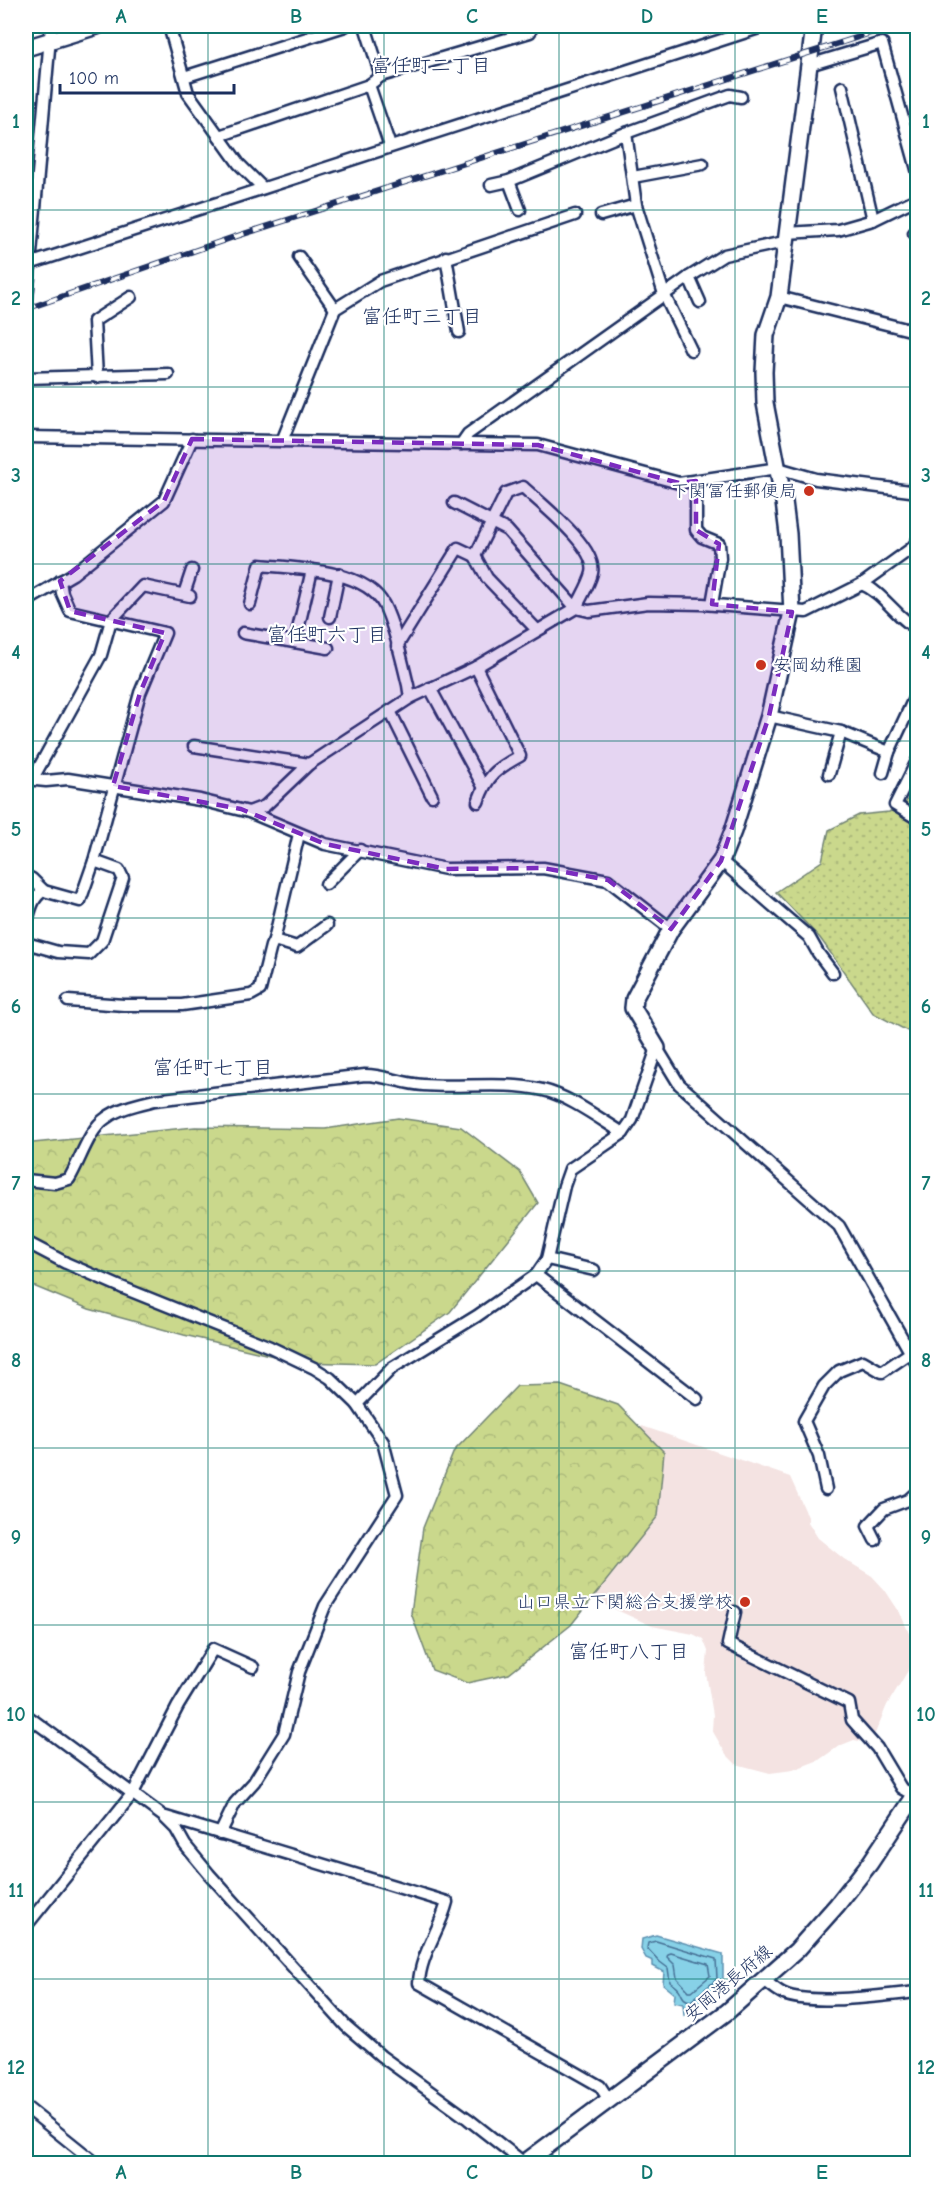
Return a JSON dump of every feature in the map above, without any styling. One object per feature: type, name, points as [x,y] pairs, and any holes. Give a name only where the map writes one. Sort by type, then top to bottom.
[{"type":"street","points":[[26,48],[51,33],[97,26]]},
{"type":"street","points":[[169,26],[188,93],[258,189]]},
{"type":"street","points":[[184,77],[345,26]]},
{"type":"street","points":[[365,26],[381,76]]},
{"type":"street","points":[[219,135],[369,85],[381,76],[530,32],[528,26]]},
{"type":"street","points":[[28,264],[765,26]]},
{"type":"street","points":[[814,26],[779,297],[766,335],[764,372],[765,403],[788,534],[792,612],[769,716],[721,861],[672,929],[634,999],[633,1008],[679,1084],[839,1226],[918,1366]]},
{"type":"street","points":[[26,311],[28,264],[51,33]]},
{"type":"street","points":[[809,65],[882,43],[918,174]]},
{"type":"street","points":[[369,85],[390,146]]},
{"type":"street","points":[[842,87],[873,220]]},
{"type":"street","points":[[490,185],[509,181],[626,132],[730,95],[741,98]]},
{"type":"street","points":[[626,132],[636,205],[664,294],[691,350]]},
{"type":"street","points":[[633,177],[703,164]]},
{"type":"street","points":[[509,181],[520,210]]},
{"type":"street","points":[[461,444],[468,434],[664,294],[724,255],[785,237],[838,230],[873,220],[918,198]]},
{"type":"street","points":[[601,215],[636,205]]},
{"type":"street","points":[[282,441],[335,309],[380,281],[446,257],[532,234],[570,220]]},
{"type":"street","points":[[299,257],[335,309]]},
{"type":"street","points":[[446,257],[459,332]]},
{"type":"street","points":[[689,277],[700,302]]},
{"type":"street","points":[[97,376],[94,321],[131,297]]},
{"type":"street","points":[[779,297],[918,332]]},
{"type":"street","points":[[26,378],[168,374]]},
{"type":"street","points":[[26,437],[538,446],[679,483],[778,468],[816,478],[918,492]]},
{"type":"street","points":[[26,604],[73,574],[164,501],[192,439]]},
{"type":"street","points":[[696,481],[696,530],[702,537],[720,544],[720,558],[712,604]]},
{"type":"street","points":[[249,812],[264,806],[309,764],[410,698],[476,667],[576,608],[593,572],[590,557],[579,540],[523,487],[506,493],[475,556]]},
{"type":"street","points":[[454,503],[507,530],[576,608],[589,611],[648,603],[712,604],[806,612],[862,584],[912,548],[918,540]]},
{"type":"street","points":[[397,646],[458,548],[475,556],[487,578],[537,630]]},
{"type":"street","points":[[250,604],[260,565],[339,574],[374,591],[384,604],[410,698]]},
{"type":"street","points":[[29,779],[101,655],[111,620],[143,586],[187,595],[192,570]]},
{"type":"street","points":[[295,642],[312,570]]},
{"type":"street","points":[[330,617],[339,574]]},
{"type":"street","points":[[26,876],[44,891],[80,901],[94,861],[140,693],[165,633],[70,611],[60,581]]},
{"type":"street","points":[[862,584],[870,587],[909,624],[918,629]]},
{"type":"street","points":[[243,633],[328,648]]},
{"type":"street","points":[[476,667],[520,756],[502,766],[488,778],[478,802]]},
{"type":"street","points":[[430,688],[483,786]]},
{"type":"street","points":[[883,773],[889,752],[918,690]]},
{"type":"street","points":[[390,711],[432,796]]},
{"type":"street","points":[[769,716],[841,732],[889,752]]},
{"type":"street","points":[[829,774],[841,732]]},
{"type":"street","points":[[194,746],[309,764]]},
{"type":"street","points":[[918,759],[895,805],[918,819]]},
{"type":"street","points":[[29,779],[68,779],[201,800],[249,812],[325,844],[446,869],[543,868],[608,880],[672,929]]},
{"type":"street","points":[[68,1001],[124,1005],[182,1005],[251,995],[260,990],[299,834]]},
{"type":"street","points":[[326,884],[360,850]]},
{"type":"street","points":[[26,943],[58,952],[89,954],[102,941],[123,878],[119,870],[94,861]]},
{"type":"street","points":[[721,861],[809,937],[833,973]]},
{"type":"street","points":[[26,926],[34,900],[44,891]]},
{"type":"street","points":[[274,940],[297,947],[327,925]]},
{"type":"street","points":[[357,1404],[392,1368],[477,1316],[512,1289],[536,1275],[547,1259],[570,1169],[623,1133],[632,1120],[657,1048]]},
{"type":"street","points":[[26,1180],[55,1183],[69,1179],[99,1124],[114,1113],[134,1106],[155,1100],[364,1075],[378,1075],[420,1085],[500,1086],[544,1090],[583,1109],[623,1133]]},
{"type":"street","points":[[26,1242],[66,1263],[270,1347],[314,1368],[330,1378],[357,1404],[383,1442],[397,1495],[325,1606],[299,1672],[284,1734],[255,1782],[235,1803],[220,1834]]},
{"type":"street","points":[[547,1259],[594,1270]]},
{"type":"street","points":[[536,1275],[697,1399]]},
{"type":"street","points":[[826,1489],[819,1456],[804,1421],[824,1386],[839,1371],[864,1361],[882,1372],[910,1353]]},
{"type":"street","points":[[875,1540],[868,1526],[884,1509],[908,1500],[918,1491]]},
{"type":"street","points":[[735,1611],[728,1644],[849,1703],[852,1720],[877,1748],[901,1788],[916,1794]]},
{"type":"street","points":[[26,1926],[134,1793],[178,1706],[213,1649],[253,1667]]},
{"type":"street","points":[[26,1715],[134,1793],[176,1828],[185,1845],[209,1874],[346,2026],[381,2056],[468,2118],[524,2163]]},
{"type":"street","name":"安岡港長府線","points":[[524,2163],[727,2012],[765,1981],[797,1950],[837,1905],[870,1863],[916,1794]]},
{"type":"street","points":[[163,1816],[447,1902],[443,1917],[419,1971],[419,1983],[600,2086],[609,2100]]},
{"type":"street","points":[[765,1981],[785,1995],[811,1998],[856,1998],[918,1992]]},
{"type":"street","points":[[26,2107],[97,2163]]},
{"type":"highlighted area","points":[[192,439],[538,445],[679,483],[696,481],[696,530],[719,544],[712,604],[792,612],[769,716],[721,861],[671,929],[608,880],[543,868],[446,869],[325,844],[241,809],[113,786],[140,693],[165,633],[70,611],[60,581],[164,501]]},
{"type":"shaded area","name":"山口県立下関総合支援学校","points":[[642,1426],[790,1477],[808,1517],[808,1522],[818,1538],[844,1559],[872,1576],[885,1590],[900,1613],[917,1651],[917,1656],[887,1705],[871,1743],[854,1740],[839,1746],[819,1760],[793,1770],[770,1773],[736,1764],[726,1754],[712,1730],[713,1715],[706,1673],[708,1651],[703,1639],[693,1634],[652,1626],[570,1589],[624,1472]]},
{"type":"green space","points":[[917,778],[917,1036],[873,1013],[820,938],[776,892],[822,861],[829,830],[859,815],[889,812],[906,802]]},
{"type":"green space","points":[[398,1118],[461,1127],[520,1172],[538,1203],[450,1312],[375,1364],[299,1362],[184,1335],[89,1309],[26,1283],[26,1146],[33,1143],[195,1127],[325,1129]]},
{"type":"green space","points":[[560,1385],[618,1405],[664,1452],[658,1516],[571,1625],[509,1674],[467,1683],[432,1670],[411,1613],[423,1528],[454,1451],[517,1386]]},
{"type":"water","points":[[656,1935],[723,1954],[723,1982],[684,2015],[683,2004],[674,2002],[675,1994],[663,1984],[664,1972],[653,1966],[653,1961],[646,1958],[641,1949],[642,1939]]},
{"type":"railway","points":[[26,309],[231,238],[893,26]]},
{"type":"place","name":"下関冨任郵便局","points":[[809,491]]},
{"type":"place","name":"安岡幼稚園","points":[[761,665]]},
{"type":"place","name":"山口県立下関総合支援学校","points":[[745,1602]]},
{"type":"district","name":"富任町二丁目","points":[[431,65]]},
{"type":"district","name":"富任町三丁目","points":[[422,316]]},
{"type":"district","name":"富任町六丁目","points":[[327,634]]},
{"type":"district","name":"富任町七丁目","points":[[213,1067]]},
{"type":"district","name":"富任町八丁目","points":[[629,1651]]}]
